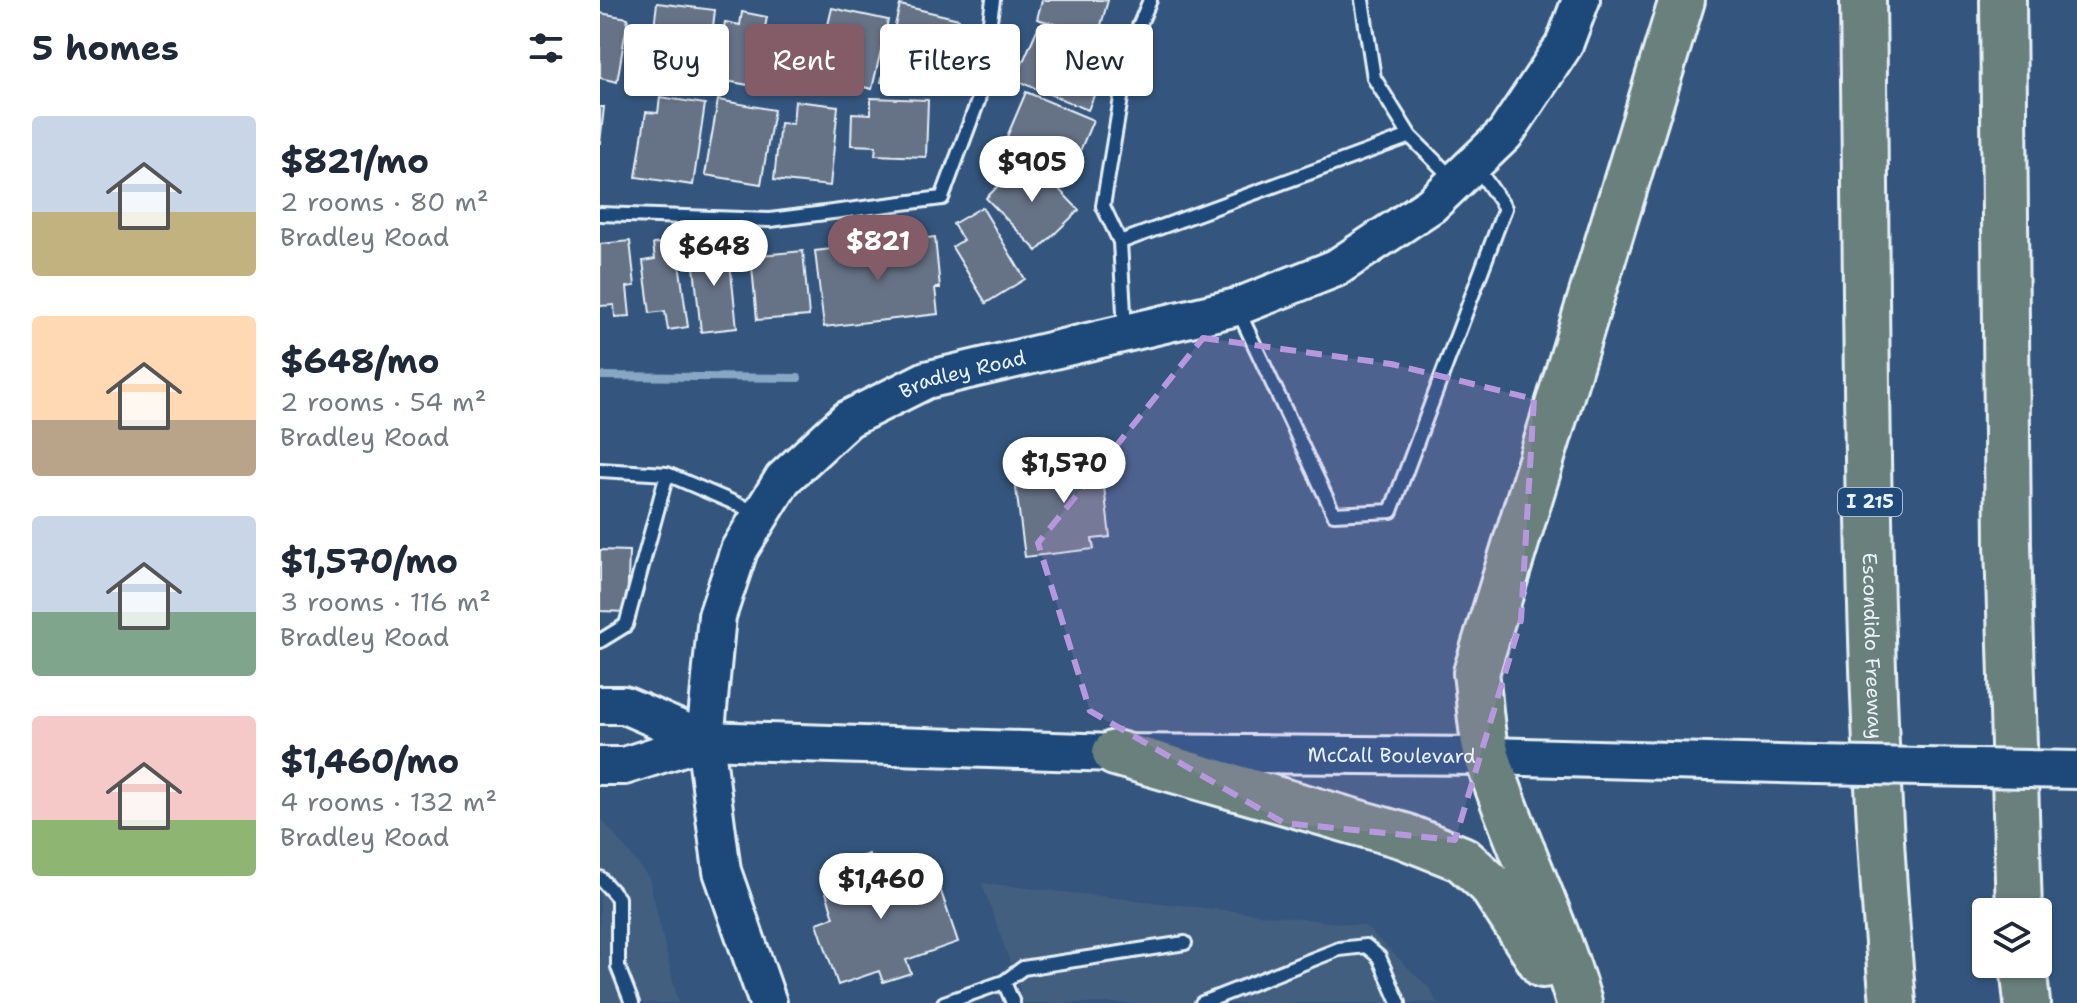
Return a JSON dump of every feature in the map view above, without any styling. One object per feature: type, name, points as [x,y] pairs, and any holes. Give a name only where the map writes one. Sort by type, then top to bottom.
[{"type":"highway","points":[[1579,1003],[1566,960],[1536,893],[1487,756],[1476,673],[1682,0]]},
{"type":"highway","name":"Escondido Freeway","points":[[1863,0],[1870,506],[1881,870],[1893,1003]]},
{"type":"highway","points":[[2003,0],[2008,544],[2019,898]]},
{"type":"highway","points":[[1115,753],[1404,836],[1462,859],[1490,884],[1513,915],[1567,1003]]},
{"type":"highway","points":[[2024,978],[2027,1003]]},
{"type":"main road","name":"Bradley Road","points":[[768,1003],[722,871],[705,740],[717,616],[739,550],[783,479],[848,419],[926,380],[1237,307],[1336,268],[1431,205],[1505,134],[1564,45],[1581,0]]},
{"type":"main road","name":"McCall Boulevard","points":[[600,705],[624,705],[705,740]]},
{"type":"main road","name":"McCall Boulevard","points":[[600,766],[624,766],[705,740],[1115,753],[1487,756],[2077,770]]},
{"type":"lane","points":[[600,214],[770,220],[942,198],[978,101],[993,0]]},
{"type":"lane","points":[[1125,333],[1120,242],[1103,206],[1129,50],[1150,0]]},
{"type":"lane","points":[[1237,307],[1334,514],[1391,511],[1505,208],[1465,173],[1410,136],[1374,78],[1362,0]]},
{"type":"lane","points":[[1120,242],[1410,136]]},
{"type":"lane","points":[[600,470],[667,474],[761,515]]},
{"type":"lane","points":[[600,641],[626,625],[667,474]]},
{"type":"lane","points":[[600,878],[618,898],[618,967],[632,1003]]},
{"type":"lane","points":[[944,1003],[1004,982],[1023,968],[1185,943]]},
{"type":"lane","points":[[1202,1003],[1339,949],[1366,946],[1379,957],[1399,1003]]},
{"type":"lane","points":[[1004,982],[1013,1003]]},
{"type":"highlighted area","points":[[1203,338],[1391,364],[1534,399],[1521,620],[1455,840],[1284,823],[1090,711],[1038,543]]},
{"type":"shaded area","points":[[600,817],[649,878],[678,1003],[600,1003]]},
{"type":"shaded area","points":[[982,883],[1365,926],[1430,989],[1437,1003],[999,1003],[1021,993]]},
{"type":"building","points":[[1042,0],[1108,0],[1101,24],[1055,24],[1037,19]]},
{"type":"building","points":[[657,3],[715,10],[713,24],[654,24]]},
{"type":"building","points":[[900,5],[959,19],[958,24],[895,24]]},
{"type":"building","points":[[832,8],[888,20],[887,24],[880,24],[880,54],[872,89],[864,87],[864,24],[828,24]]},
{"type":"building","points":[[742,12],[767,17],[766,24],[745,24],[745,84],[729,82],[729,24],[725,22],[740,25]]},
{"type":"building","points":[[600,13],[628,18],[627,24],[624,24],[617,82],[600,78]]},
{"type":"building","points":[[1036,32],[1036,89],[1020,82],[1020,69]]},
{"type":"building","points":[[1026,92],[1093,120],[1070,175],[1003,146]]},
{"type":"building","points":[[1054,96],[1094,96],[1088,110]]},
{"type":"building","points":[[660,97],[705,104],[693,185],[636,177],[646,112],[658,113]]},
{"type":"building","points":[[871,98],[928,100],[926,157],[875,155],[876,146],[851,145],[852,113],[871,114]]},
{"type":"building","points":[[718,100],[774,110],[761,184],[705,175]]},
{"type":"building","points":[[795,101],[838,106],[830,186],[774,180],[780,123],[793,124]]},
{"type":"building","points":[[600,107],[604,107],[600,144]]},
{"type":"building","points":[[1028,157],[1079,210],[1037,251],[986,198]]},
{"type":"building","points":[[982,207],[1025,279],[986,303],[952,247],[963,240],[953,224]]},
{"type":"building","points":[[935,237],[940,288],[935,288],[938,314],[824,327],[815,251],[866,245],[868,258],[884,256],[883,243]]},
{"type":"building","points":[[630,241],[635,286],[627,287],[630,316],[615,317],[614,305],[600,306],[600,244]]},
{"type":"building","points":[[676,241],[688,327],[668,330],[665,311],[650,313],[643,261],[655,259],[653,244]]},
{"type":"building","points":[[728,244],[737,328],[701,332],[692,248]]},
{"type":"building","points":[[803,251],[809,316],[757,320],[751,256]]},
{"type":"building","points":[[1099,445],[1110,537],[1092,539],[1094,549],[1025,557],[1014,473],[1065,467],[1063,450]]},
{"type":"building","points":[[600,550],[629,551],[627,612],[600,611]]},
{"type":"building","points":[[869,854],[876,874],[889,870],[893,882],[918,874],[922,885],[937,880],[958,942],[906,960],[911,973],[883,982],[879,971],[838,985],[817,923],[834,917],[819,871]]},
{"type":"waterway","points":[[600,376],[798,378]]}]
